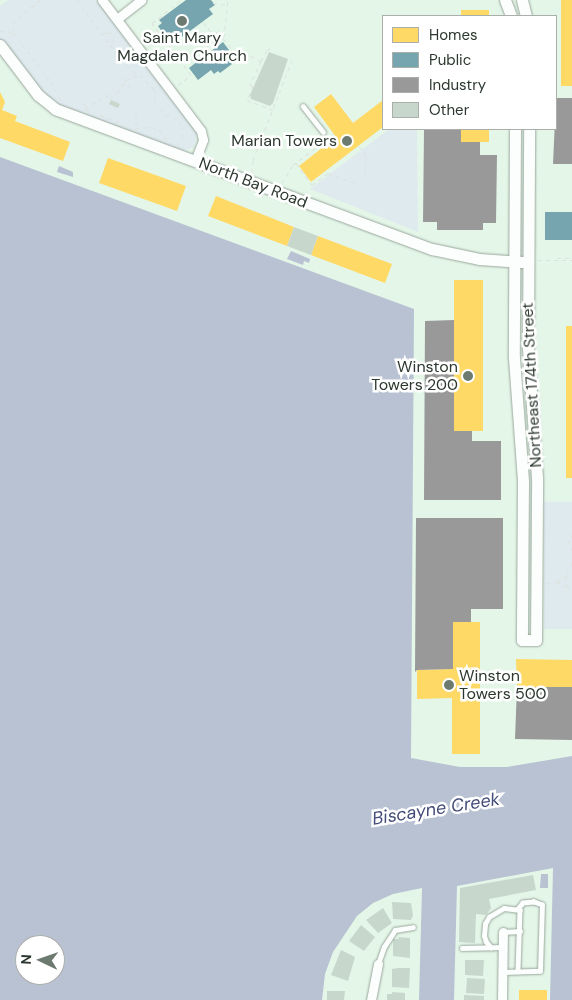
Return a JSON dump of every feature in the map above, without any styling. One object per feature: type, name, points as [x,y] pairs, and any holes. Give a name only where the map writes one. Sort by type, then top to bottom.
[{"type":"street","points":[[102,0],[201,131],[202,140],[195,161]]},
{"type":"street","points":[[117,19],[141,0]]},
{"type":"street","points":[[505,0],[511,15]]},
{"type":"street","points":[[522,0],[526,15]]},
{"type":"street","name":"North Bay Road","points":[[0,46],[38,95],[49,105],[432,249],[479,260],[532,261]]},
{"type":"street","name":"Northeast 174th Street","points":[[515,130],[514,360],[523,438],[522,640],[536,640],[539,585],[537,482],[532,447],[528,320],[532,261],[529,191],[530,130]]},
{"type":"street","points":[[515,152],[529,152]]},
{"type":"street","points":[[515,191],[529,191]]},
{"type":"street","points":[[502,1000],[504,932]]},
{"type":"street","points":[[371,1000],[378,964]]},
{"type":"lane","points":[[303,106],[323,132]]},
{"type":"lane","points":[[514,319],[528,320]]},
{"type":"lane","points":[[523,482],[537,482]]},
{"type":"lane","points":[[522,588],[539,585]]},
{"type":"lane","points":[[503,972],[518,970],[540,972],[542,905],[534,902],[523,903],[518,909]]},
{"type":"lane","points":[[492,948],[486,942],[484,936],[485,924],[489,917],[504,908],[518,909]]},
{"type":"lane","points":[[518,909],[520,910],[518,970]]},
{"type":"lane","points":[[378,964],[384,947],[395,930],[414,927]]},
{"type":"lane","points":[[504,932],[520,931]]},
{"type":"lane","points":[[462,948],[503,947]]},
{"type":"path","points":[[13,32],[15,20],[40,0]]},
{"type":"path","points":[[77,0],[110,45],[138,76]]},
{"type":"path","points":[[181,0],[152,23],[191,75]]},
{"type":"path","points":[[224,38],[228,0]]},
{"type":"path","points":[[213,3],[227,5]]},
{"type":"path","points":[[203,22],[212,34]]},
{"type":"path","points":[[169,46],[224,30]]},
{"type":"path","points":[[0,31],[13,32],[20,38],[51,79],[63,104]]},
{"type":"path","points":[[102,34],[108,32],[113,34],[114,39],[110,45]]},
{"type":"path","points":[[218,32],[234,52],[251,56],[261,61]]},
{"type":"path","points":[[147,46],[163,33]]},
{"type":"path","points":[[200,37],[211,51]]},
{"type":"path","points":[[271,48],[267,50],[261,61],[250,85],[253,86],[247,100],[272,110]]},
{"type":"path","points":[[127,65],[130,50]]},
{"type":"path","points":[[252,173],[253,160],[292,60]]},
{"type":"path","points":[[177,86],[194,73]]},
{"type":"path","points":[[117,102],[117,93],[125,79],[138,76],[145,78],[154,90],[155,102],[166,115],[174,116],[182,126],[183,135],[179,144],[164,138],[159,130],[152,127],[130,127]]},
{"type":"path","points":[[125,79],[130,87]]},
{"type":"path","points":[[80,110],[117,93]]},
{"type":"path","points":[[110,95],[112,100]]},
{"type":"path","points":[[84,102],[85,108],[94,114]]},
{"type":"path","points":[[97,114],[115,119],[125,125]]},
{"type":"path","points":[[136,114],[136,128]]},
{"type":"path","points":[[282,184],[288,171],[296,163],[334,134]]},
{"type":"path","points":[[359,146],[366,155],[365,181]]},
{"type":"path","points":[[296,163],[312,185],[328,173],[355,183]]},
{"type":"path","points":[[532,261],[572,259]]},
{"type":"path","points":[[572,535],[569,540],[572,551]]},
{"type":"path","points":[[539,585],[557,582],[566,576],[572,563]]},
{"type":"path","points":[[566,576],[568,587],[572,593]]},
{"type":"path","points":[[557,582],[568,587]]},
{"type":"shaded area","points":[[8,0],[97,0],[197,133],[194,147],[182,152],[51,102],[0,40],[0,6]]},
{"type":"shaded area","points":[[388,130],[417,130],[418,232],[310,189]]},
{"type":"shaded area","points":[[544,502],[572,502],[572,629],[544,629]]},
{"type":"water","name":"Biscayne Creek","points":[[0,157],[414,309],[411,758],[460,767],[507,767],[572,756],[572,1000],[550,1000],[553,868],[457,886],[454,1000],[419,1000],[422,888],[393,894],[373,903],[357,916],[333,952],[325,974],[322,1000],[0,1000]]},
{"type":"water","points":[[59,166],[73,172],[73,177],[57,172]]},
{"type":"water","points":[[291,251],[310,259],[309,263],[304,261],[303,265],[287,259]]},
{"type":"water","points":[[541,874],[548,874],[548,888],[540,888]]},
{"type":"building: Homes","points":[[561,0],[572,0],[572,86],[561,86]]},
{"type":"building: Homes","points":[[461,10],[489,10],[489,15],[461,15]]},
{"type":"building: Homes","points":[[0,92],[5,102],[2,110],[17,116],[15,121],[70,142],[63,161],[0,138]]},
{"type":"building: Homes","name":"Marian Towers","points":[[331,94],[353,123],[382,101],[382,128],[311,182],[299,166],[336,137],[314,107]]},
{"type":"building: Homes","points":[[461,130],[489,130],[489,142],[461,142]]},
{"type":"building: Homes","points":[[108,158],[186,186],[177,211],[99,183]]},
{"type":"building: Homes","points":[[216,196],[294,227],[287,246],[208,216]]},
{"type":"building: Homes","points":[[318,236],[392,264],[385,283],[311,255]]},
{"type":"building: Homes","name":"Winston Towers 200","points":[[454,280],[483,280],[483,431],[454,431]]},
{"type":"building: Homes","points":[[566,326],[572,326],[572,478],[566,478]]},
{"type":"building: Homes","name":"Winston Towers 500","points":[[453,622],[480,622],[480,754],[452,754],[452,698],[417,699],[417,670],[453,669]]},
{"type":"building: Homes","points":[[516,659],[572,660],[572,687],[517,687]]},
{"type":"building: Homes","points":[[519,990],[547,990],[547,1000],[519,1000]]},
{"type":"building: Public","name":"Saint Mary Magdalen Church","points":[[186,0],[211,0],[215,5],[209,9],[213,14],[175,42],[173,39],[169,42],[158,26],[162,23],[159,20]]},
{"type":"building: Public","points":[[223,42],[232,54],[227,57],[232,64],[220,73],[218,71],[214,74],[211,70],[198,80],[189,68]]},
{"type":"building: Public","points":[[545,212],[572,212],[572,240],[545,240]]},
{"type":"building: Industry","points":[[557,98],[572,98],[572,164],[553,164],[555,130],[557,130]]},
{"type":"building: Industry","points":[[424,130],[461,130],[461,142],[480,142],[480,155],[497,155],[496,223],[483,223],[483,230],[437,230],[437,222],[423,222]]},
{"type":"building: Industry","points":[[454,320],[454,431],[472,431],[472,441],[501,441],[501,500],[424,500],[425,321]]},
{"type":"building: Industry","points":[[416,518],[503,518],[503,609],[471,609],[471,622],[453,622],[453,669],[417,670],[415,672]]},
{"type":"building: Industry","points":[[517,687],[572,687],[572,740],[515,739]]},
{"type":"building: Other","points":[[269,52],[288,59],[273,103],[270,106],[251,99],[250,95]]},
{"type":"building: Other","points":[[111,100],[120,104],[118,108],[109,104]]},
{"type":"building: Other","points":[[294,227],[318,236],[311,255],[287,246]]},
{"type":"building: Other","points":[[533,875],[536,890],[489,899],[491,908],[486,915],[476,914],[475,943],[459,942],[460,888]]},
{"type":"building: Other","points":[[392,902],[411,903],[413,915],[411,920],[393,919]]},
{"type":"building: Other","points":[[383,908],[392,923],[378,933],[366,920]]},
{"type":"building: Other","points":[[361,925],[375,937],[364,951],[349,941]]},
{"type":"building: Other","points":[[398,937],[410,938],[410,958],[393,956],[393,939],[399,939]]},
{"type":"building: Other","points":[[341,950],[355,957],[348,981],[331,975]]},
{"type":"building: Other","points":[[465,960],[484,960],[483,976],[465,975]]},
{"type":"building: Other","points":[[410,968],[409,988],[392,987],[392,969]]},
{"type":"building: Other","points":[[467,978],[485,979],[484,994],[466,993]]},
{"type":"building: Other","points":[[327,991],[345,991],[344,1000],[327,1000]]},
{"type":"building: Other","points":[[392,992],[405,993],[405,1000],[387,1000],[387,994],[392,994]]},
{"type":"building: Other","points":[[464,995],[484,996],[484,1000],[464,1000]]},
{"type":"place","name":"Saint Mary Magdalen Church","points":[[182,21]]},
{"type":"place","name":"Marian Towers","points":[[347,141]]},
{"type":"place","name":"Winston Towers 200","points":[[468,376]]},
{"type":"place","name":"Winston Towers 500","points":[[449,685]]}]
